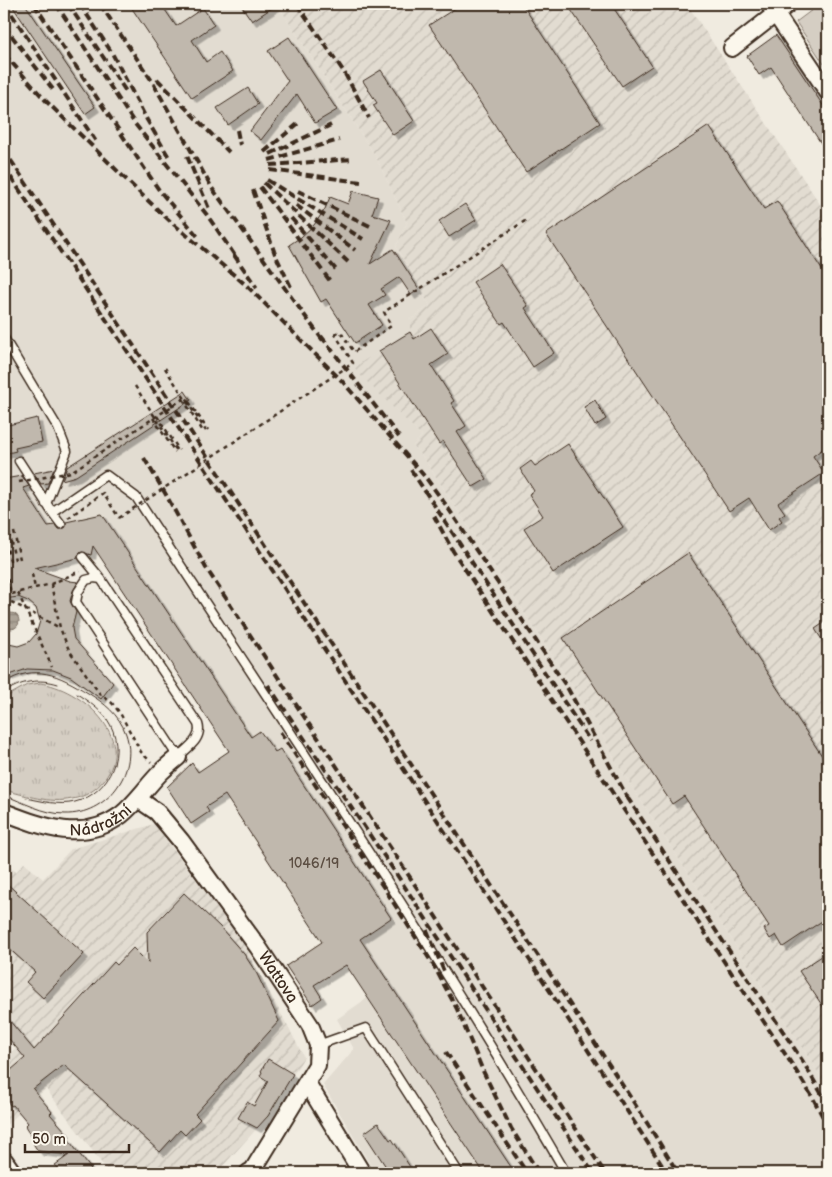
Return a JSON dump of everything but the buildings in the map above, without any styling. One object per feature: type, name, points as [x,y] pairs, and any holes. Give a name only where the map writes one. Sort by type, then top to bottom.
[{"type":"street","points":[[732,48],[777,7],[828,92]]},
{"type":"street","name":"Nádražní","points":[[4,812],[45,827],[81,831],[90,830],[122,814],[138,799],[161,772],[178,757]]},
{"type":"street","name":"Wattova","points":[[138,799],[157,812],[187,848],[258,947],[310,1025],[318,1045]]},
{"type":"street","points":[[252,1172],[317,1065],[318,1045]]},
{"type":"street","points":[[307,1084],[362,1173]]},
{"type":"street","points":[[4,1160],[13,1173]]},
{"type":"lane","points":[[4,338],[58,428],[67,451],[46,504]]},
{"type":"lane","points":[[19,461],[61,524]]},
{"type":"lane","points":[[52,512],[106,475],[136,497],[440,963],[515,1083],[566,1173]]},
{"type":"lane","points":[[83,557],[101,579],[198,724],[199,735],[195,742],[178,757],[76,602],[78,592],[86,580],[101,579]]},
{"type":"lane","points":[[318,1045],[366,1028],[459,1173]]},
{"type":"path","points":[[76,514],[103,494],[119,518],[353,363],[335,334],[340,331],[354,352],[391,326],[384,312],[528,219]]},
{"type":"path","points":[[165,368],[206,431]]},
{"type":"path","points":[[135,386],[177,451]]},
{"type":"path","points":[[19,482],[71,472],[183,396]]},
{"type":"path","points":[[14,532],[20,559]]},
{"type":"path","points":[[9,533],[15,560]]},
{"type":"path","points":[[4,534],[10,561]]},
{"type":"path","points":[[32,574],[35,588]]},
{"type":"path","points":[[8,579],[11,594]]},
{"type":"path","points":[[4,597],[51,584]]},
{"type":"path","points":[[18,593],[52,667]]},
{"type":"path","points":[[4,597],[60,628]]},
{"type":"shaded area","points":[[4,4],[277,4],[376,157],[407,223],[396,246],[430,306],[410,320],[410,331],[355,367],[422,436],[413,446],[423,457],[598,726],[617,764],[814,1066],[828,1090],[828,1173],[375,1173],[323,1085],[354,1049],[337,1019],[389,983],[360,939],[391,918],[287,760],[282,763],[261,731],[250,738],[105,517],[102,515],[48,526],[70,560],[56,563],[56,569],[4,580]]},
{"type":"shaded area","points":[[277,4],[687,4],[828,216],[828,1090],[617,764],[598,726],[423,457],[413,446],[422,436],[354,367],[410,331],[410,320],[430,306],[396,246],[407,223],[376,157]]},
{"type":"shaded area","points":[[8,613],[14,613],[19,618],[17,627],[8,629],[3,624],[3,618]]},
{"type":"shaded area","points":[[154,824],[244,944],[304,1057],[268,1116],[221,1168],[212,1173],[109,1173],[46,1089],[4,1127],[4,1058],[25,1041],[4,1014],[4,862],[16,872],[24,863],[43,879],[71,849]]},
{"type":"green space","points":[[820,4],[828,4],[828,70],[796,22]]},
{"type":"green space","points":[[40,683],[72,694],[100,717],[109,732],[114,747],[113,764],[101,784],[81,797],[64,800],[46,800],[4,790],[4,698],[27,685]]},
{"type":"tram line","points":[[4,683],[15,677],[37,673],[47,674],[67,681],[100,701],[115,715],[126,734],[129,749],[128,763],[116,789],[94,807],[80,812],[57,813],[41,810],[4,795]]},
{"type":"tram line","points":[[4,693],[23,683],[44,681],[58,684]]},
{"type":"tram line","points":[[26,798],[44,802],[75,802],[88,797],[98,790],[112,769],[116,757],[113,731],[107,719],[89,702],[77,694]]},
{"type":"railway","points":[[5,4],[97,143]]},
{"type":"railway","points":[[34,4],[159,190],[200,239]]},
{"type":"railway","points":[[56,4],[135,124],[207,215],[238,260]]},
{"type":"railway","points":[[68,4],[127,93]]},
{"type":"railway","points":[[80,4],[112,53],[170,159]]},
{"type":"railway","points":[[100,4],[152,81],[212,188],[324,342]]},
{"type":"railway","points":[[297,4],[344,72],[369,118]]},
{"type":"railway","points":[[4,26],[55,92]]},
{"type":"railway","points":[[4,54],[46,101],[141,194],[171,222],[246,285],[342,381],[426,478],[446,505],[568,689],[630,802]]},
{"type":"railway","points":[[157,79],[229,152]]},
{"type":"railway","points":[[264,152],[300,122]]},
{"type":"railway","points":[[270,154],[331,125]]},
{"type":"railway","points":[[237,130],[240,145]]},
{"type":"railway","points":[[269,160],[339,140]]},
{"type":"railway","points":[[4,150],[554,980],[678,1173]]},
{"type":"railway","points":[[187,156],[210,211]]},
{"type":"railway","points":[[270,165],[353,159]]},
{"type":"railway","points":[[4,167],[546,985],[667,1173]]},
{"type":"railway","points":[[270,170],[361,182]]},
{"type":"railway","points":[[267,180],[363,239]]},
{"type":"railway","points":[[264,183],[348,262]]},
{"type":"railway","points":[[260,187],[330,281]]},
{"type":"railway","points":[[253,190],[275,254],[291,287]]},
{"type":"railway","points":[[298,191],[370,226]]},
{"type":"railway","points":[[296,205],[355,250]]},
{"type":"railway","points":[[291,218],[338,272]]},
{"type":"railway","points":[[234,255],[257,288]]},
{"type":"railway","points":[[321,336],[399,437]]},
{"type":"railway","points":[[144,458],[206,568],[605,1173]]},
{"type":"railway","points":[[411,470],[590,741]]},
{"type":"railway","points":[[434,516],[453,551],[791,1063],[813,1098],[828,1127]]},
{"type":"railway","points":[[268,685],[397,875],[593,1173]]},
{"type":"railway","points":[[280,732],[434,966],[457,1009],[483,1071],[511,1128],[539,1173]]},
{"type":"railway","points":[[627,797],[802,1060],[828,1105]]},
{"type":"railway","points":[[427,930],[445,974]]},
{"type":"railway","points":[[446,1052],[527,1173]]}]
